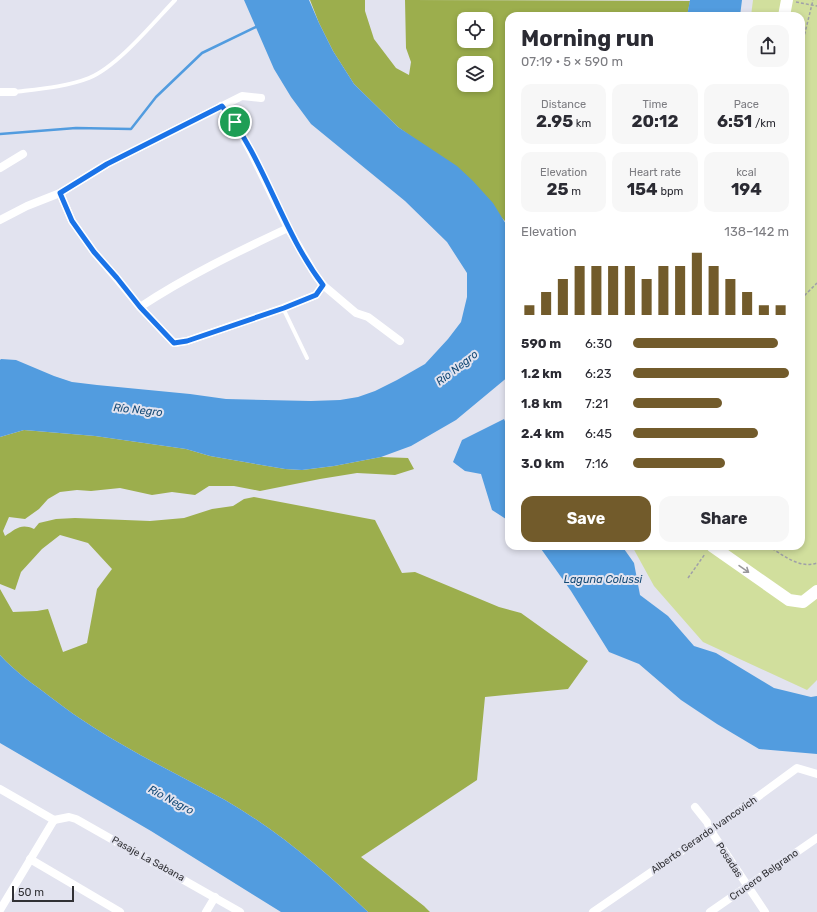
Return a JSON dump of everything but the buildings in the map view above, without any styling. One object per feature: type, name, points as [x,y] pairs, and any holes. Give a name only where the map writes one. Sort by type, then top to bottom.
[{"type":"street","points":[[785,12],[787,0]]},
{"type":"street","points":[[0,92],[14,92]]},
{"type":"street","points":[[0,220],[27,206],[60,193],[107,164],[242,96],[261,98]]},
{"type":"street","points":[[222,106],[238,128],[288,228],[316,276],[323,285],[356,312],[368,318],[400,341]]},
{"type":"street","points":[[0,168],[23,154]]},
{"type":"street","points":[[60,193],[72,221],[94,252],[140,307],[174,343],[187,341],[284,308],[316,295],[323,285]]},
{"type":"street","points":[[140,307],[167,289],[227,257],[288,228]]},
{"type":"street","points":[[713,550],[789,600],[802,602],[817,591]]},
{"type":"street","name":"Alberto Gerardo Ivancovich","points":[[593,912],[710,831],[797,768],[817,774]]},
{"type":"street","points":[[0,789],[54,820],[0,910]]},
{"type":"street","name":"Posadas","points":[[695,807],[707,822],[710,831],[765,912]]},
{"type":"street","name":"Pasaje La Sabana","points":[[54,820],[69,817],[76,819],[240,912]]},
{"type":"street","name":"Crucero Belgrano","points":[[710,912],[817,838]]},
{"type":"street","points":[[30,860],[120,912]]},
{"type":"street","points":[[206,912],[215,897]]},
{"type":"lane","points":[[14,92],[64,85],[90,78],[112,64],[175,0]]},
{"type":"lane","points":[[284,308],[307,358]]},
{"type":"path","points":[[793,0],[798,3],[817,6]]},
{"type":"path","points":[[805,32],[812,0]]},
{"type":"path","points":[[805,295],[817,282]]},
{"type":"path","points":[[688,578],[709,550]]},
{"type":"path","points":[[775,550],[797,563],[806,565],[817,563]]},
{"type":"green space","points":[[310,0],[365,0],[365,11],[374,39],[396,68],[409,75],[411,62],[406,48],[405,0],[690,1],[688,12],[505,12],[505,221],[419,142],[398,127],[354,84],[333,51],[319,23]]},
{"type":"green space","points":[[753,0],[817,0],[817,680],[807,690],[703,642],[654,586],[634,550],[805,550],[805,12],[752,12]]},
{"type":"green space","points":[[24,430],[95,436],[186,449],[210,456],[285,469],[302,470],[334,466],[381,457],[408,458],[414,469],[395,475],[357,473],[260,491],[234,486],[209,486],[195,495],[172,492],[152,495],[120,488],[60,492],[48,499],[39,509],[25,519],[9,517],[3,531],[5,536],[22,527],[34,529],[39,523],[56,519],[75,518],[150,521],[184,518],[212,509],[233,506],[244,499],[254,497],[375,520],[402,573],[415,572],[499,607],[521,613],[588,661],[568,689],[485,697],[477,780],[361,857],[430,912],[368,912],[318,866],[263,824],[225,800],[142,756],[93,727],[25,678],[0,655],[0,589],[13,612],[48,609],[63,652],[87,643],[97,589],[112,569],[88,543],[60,535],[42,549],[21,572],[15,590],[0,584],[0,437]]},
{"type":"water","name":"Río Negro","points":[[244,0],[309,0],[333,51],[354,84],[398,127],[457,166],[493,203],[505,222],[505,379],[456,420],[411,446],[381,457],[334,466],[302,470],[285,469],[210,456],[186,449],[95,436],[24,430],[0,437],[1,359],[16,360],[72,382],[226,399],[311,401],[340,400],[358,397],[375,391],[425,364],[461,322],[467,297],[467,273],[447,242],[405,201],[311,124],[291,97],[274,69]]},
{"type":"water","points":[[690,0],[742,0],[740,12],[688,12]]},
{"type":"water","points":[[504,419],[505,518],[492,510],[481,474],[465,471],[453,462],[462,440]]},
{"type":"water","name":"Laguna Colussi","points":[[542,550],[625,550],[634,563],[640,595],[668,616],[694,646],[716,653],[774,688],[811,697],[817,696],[817,754],[759,749],[717,724],[681,700],[639,664],[609,652],[571,591]]},
{"type":"water","name":"Río Negro","points":[[0,655],[25,678],[93,727],[142,756],[225,800],[263,824],[318,866],[368,912],[281,912],[151,831],[0,743]]},
{"type":"waterway","points":[[0,134],[76,128],[131,129],[156,97],[202,53],[258,26]]},
{"type":"route","points":[[222,106],[235,122],[288,228],[316,276],[323,285],[316,295],[284,308],[187,341],[174,343],[140,307],[94,252],[72,221],[60,193],[107,164],[222,106]]}]
